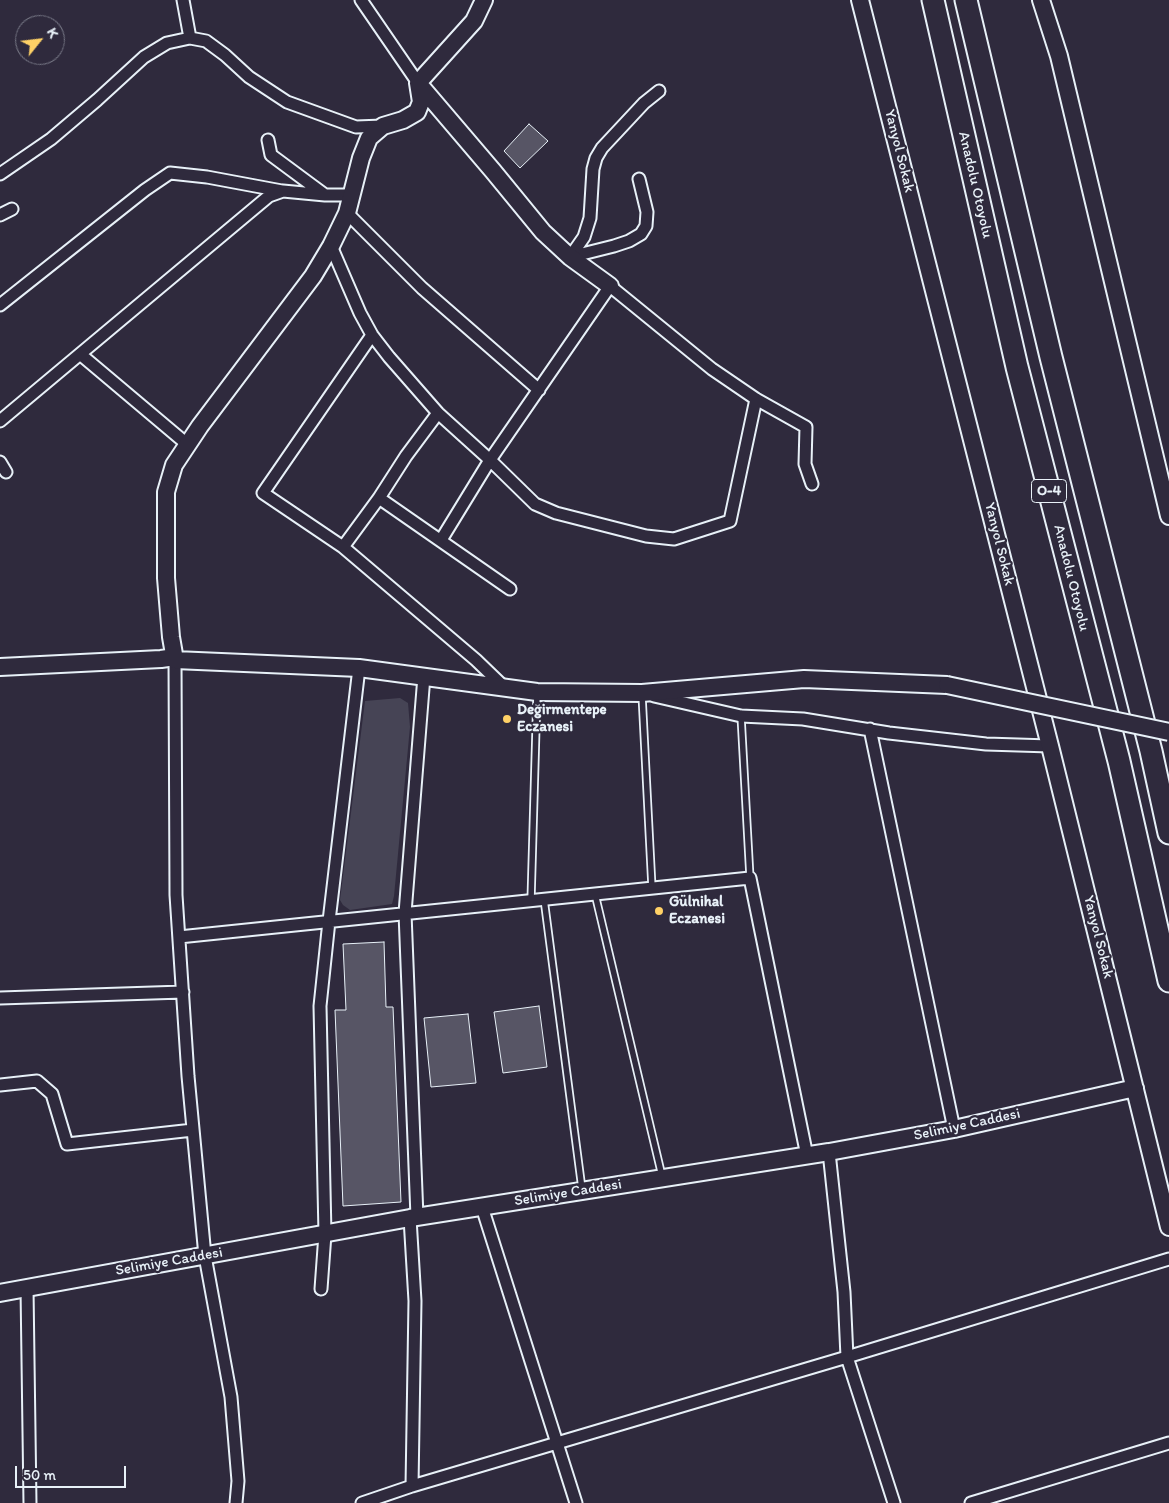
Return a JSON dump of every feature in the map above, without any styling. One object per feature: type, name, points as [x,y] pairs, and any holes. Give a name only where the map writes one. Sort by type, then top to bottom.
[{"type":"highway","name":"Anadolu Otoyolu","points":[[933,0],[1017,367],[1119,761],[1169,981]]},
{"type":"highway","name":"O-4","points":[[966,0],[1051,357],[1151,751],[1169,833]]},
{"type":"street","points":[[183,0],[190,38]]},
{"type":"street","points":[[361,0],[418,84],[543,232],[570,257],[610,286],[712,369],[756,399],[806,427],[805,464],[812,484]]},
{"type":"street","points":[[418,84],[474,21],[484,0]]},
{"type":"street","name":"Yanyol Sokak","points":[[860,0],[1050,746],[1169,1227]]},
{"type":"street","points":[[1041,0],[1059,56],[1169,516]]},
{"type":"street","points":[[0,174],[51,139],[144,57],[167,43],[190,38],[206,41],[226,54],[248,77],[286,102],[356,127],[383,126],[403,120],[417,112],[422,102],[418,84]]},
{"type":"street","points":[[570,257],[584,237],[590,218],[593,169],[596,158],[602,148],[644,103],[659,91]]},
{"type":"street","points":[[236,1502],[238,1481],[232,1397],[205,1256],[193,1130],[176,895],[175,658],[171,637],[166,578],[166,492],[174,465],[313,276],[331,246],[347,213],[361,158],[369,138],[383,126]]},
{"type":"street","points":[[268,140],[271,155],[325,195]]},
{"type":"street","points":[[0,305],[145,190],[170,173],[283,191],[325,195],[351,195]]},
{"type":"street","points":[[570,257],[630,241],[641,234],[646,226],[647,212],[639,179]]},
{"type":"street","points":[[0,421],[268,196],[283,191]]},
{"type":"street","points":[[0,215],[12,210]]},
{"type":"street","points":[[347,213],[422,288],[540,390]]},
{"type":"street","points":[[331,246],[372,335],[389,357],[438,414],[490,460],[535,504],[556,513],[646,536],[674,539],[730,520],[756,399]]},
{"type":"street","points":[[442,540],[490,460],[610,286]]},
{"type":"street","points":[[372,335],[264,493],[343,547],[476,660],[505,688]]},
{"type":"street","points":[[80,354],[188,445]]},
{"type":"street","points":[[343,547],[379,498],[406,456],[438,414]]},
{"type":"street","points":[[0,462],[6,472]]},
{"type":"street","points":[[379,498],[510,588]]},
{"type":"street","points":[[0,667],[175,658],[360,668],[537,692],[642,693],[804,679],[947,685],[1169,732]]},
{"type":"street","points":[[321,1289],[325,1234],[320,1006],[360,668]]},
{"type":"street","points":[[412,1486],[415,1301],[414,1218],[405,914],[424,676]]},
{"type":"street","points":[[642,693],[741,716],[803,719],[986,744],[1050,746]]},
{"type":"street","points":[[870,729],[954,1129]]},
{"type":"street","points":[[179,936],[750,878],[807,1156]]},
{"type":"street","points":[[0,998],[183,992]]},
{"type":"street","points":[[0,1085],[37,1081],[52,1094],[67,1144],[193,1130]]},
{"type":"street","name":"Selimiye Caddesi","points":[[0,1293],[414,1218],[830,1152],[954,1129],[1135,1088]]},
{"type":"street","points":[[830,1152],[844,1292],[847,1357],[894,1503]]},
{"type":"street","points":[[482,1207],[576,1503]]},
{"type":"street","points":[[362,1503],[412,1486],[1169,1259]]},
{"type":"street","points":[[27,1288],[30,1503]]},
{"type":"street","points":[[971,1503],[1169,1442]]},
{"type":"lane","points":[[531,900],[537,692]]},
{"type":"lane","points":[[642,693],[652,888]]},
{"type":"lane","points":[[741,716],[750,878]]},
{"type":"lane","points":[[595,894],[662,1179]]},
{"type":"lane","points":[[544,899],[583,1191]]},
{"type":"shaded area","points":[[400,698],[408,703],[410,727],[394,896],[392,904],[350,910],[340,900],[365,701]]},
{"type":"building","points":[[529,124],[548,141],[520,168],[504,151]]},
{"type":"building","points":[[384,942],[386,1007],[393,1007],[401,1202],[343,1206],[335,1010],[346,1010],[343,944]]},
{"type":"building","points":[[539,1006],[547,1067],[503,1073],[494,1012]]},
{"type":"building","points":[[468,1014],[476,1083],[431,1087],[424,1018]]},
{"type":"place","name":"Değirmentepe Eczanesi","points":[[507,719]]},
{"type":"place","name":"Gülnihal Eczanesi","points":[[659,911]]}]
